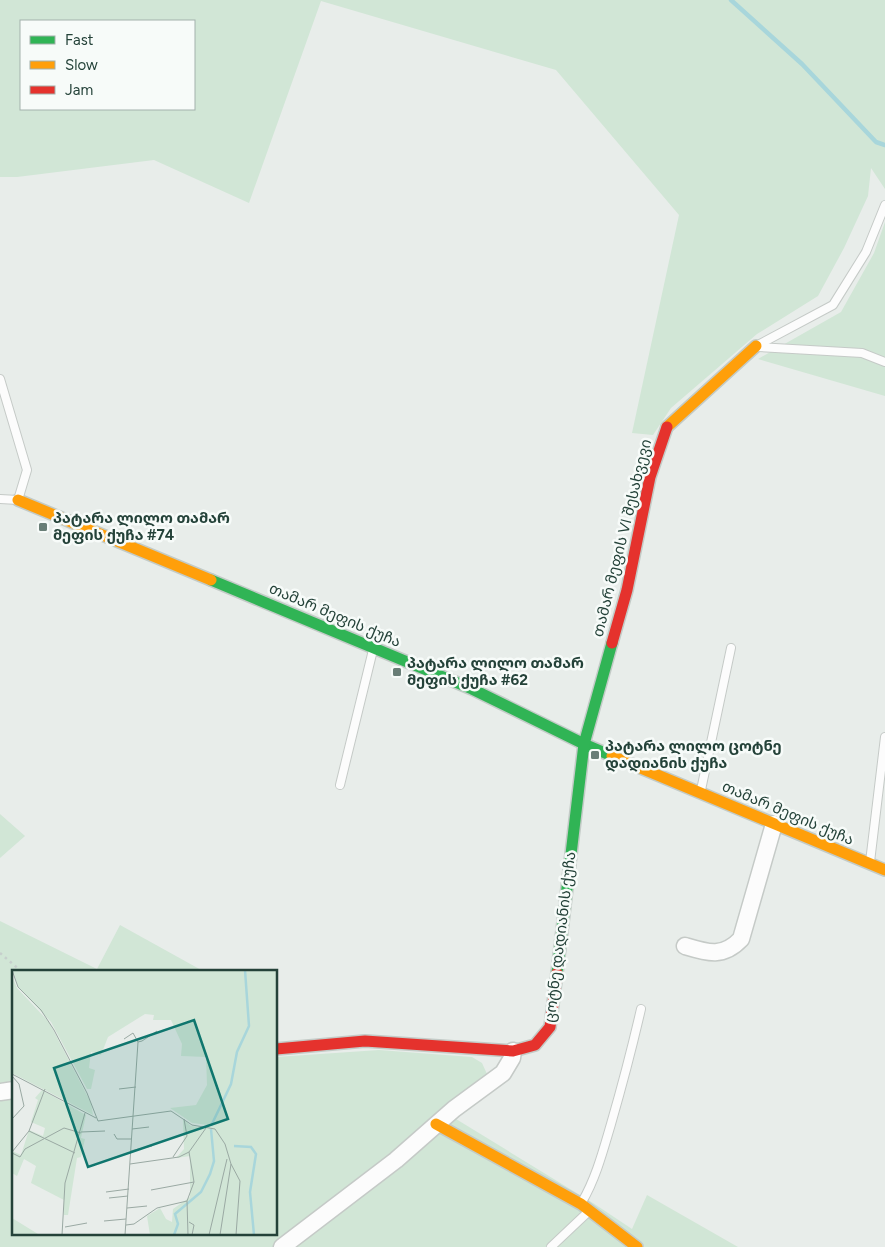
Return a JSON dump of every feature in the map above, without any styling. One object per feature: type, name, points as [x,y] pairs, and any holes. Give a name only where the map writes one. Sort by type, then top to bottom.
[{"type":"street","name":"თამარ მეფის VI შესახვევი","points":[[584,744],[627,590],[650,477],[665,428],[756,346]]},
{"type":"street","name":"თამარ მეფის ქუჩა","points":[[18,500],[472,689],[584,744],[885,870]]},
{"type":"street","name":"ცოტნე დადიანის ქუჩა","points":[[278,1049],[365,1042],[513,1051],[529,1049],[540,1042],[550,1027],[584,744]]},
{"type":"street","points":[[686,946],[716,953],[733,948],[741,940],[774,824]]},
{"type":"street","points":[[282,1247],[396,1160],[454,1109],[502,1073],[512,1058],[513,1051]]},
{"type":"street","points":[[436,1124],[585,1207],[637,1247]]},
{"type":"lane","points":[[756,346],[833,305],[866,252],[885,205]]},
{"type":"lane","points":[[756,346],[862,353],[885,362]]},
{"type":"lane","points":[[0,379],[26,470],[18,500],[0,499]]},
{"type":"lane","points":[[340,786],[374,648]]},
{"type":"lane","points":[[701,792],[731,648]]},
{"type":"lane","points":[[870,864],[885,737]]},
{"type":"lane","points":[[551,1247],[585,1207],[625,1076],[641,1009]]},
{"type":"path","points":[[0,952],[20,970]]},
{"type":"green space","points":[[0,0],[885,0],[885,189],[871,168],[868,196],[844,248],[818,296],[757,334],[671,408],[653,435],[632,433],[679,215],[556,70],[321,1],[249,203],[154,160],[17,177],[0,177]]},
{"type":"green space","points":[[885,222],[885,396],[758,359],[841,312],[874,253]]},
{"type":"green space","points":[[0,814],[25,836],[0,858]]},
{"type":"green space","points":[[0,921],[97,969],[120,925],[201,970],[12,970],[12,1081],[0,1083]]},
{"type":"green space","points":[[379,1050],[472,1057],[482,1063],[487,1074],[483,1080],[276,1247],[0,1247],[0,1101],[12,1099],[12,1234],[278,1234],[278,1057]]},
{"type":"green space","points":[[456,1119],[632,1229],[647,1195],[738,1247],[296,1247]]},
{"type":"waterway","points":[[731,0],[802,64],[876,142],[885,145]]},
{"type":"traffic: fast","points":[[211,580],[472,689],[612,756]]},
{"type":"traffic: fast","points":[[557,973],[584,744],[612,643]]},
{"type":"traffic: slow","points":[[667,427],[756,346]]},
{"type":"traffic: slow","points":[[18,500],[211,580]]},
{"type":"traffic: slow","points":[[612,756],[885,870]]},
{"type":"traffic: slow","points":[[436,1124],[581,1204],[637,1247]]},
{"type":"traffic: jam","points":[[612,643],[627,590],[650,477],[667,427]]},
{"type":"traffic: jam","points":[[278,1049],[365,1041],[513,1051],[535,1045],[550,1027],[557,973]]},
{"type":"place","name":"პატარა ლილო თამარ მეფის ქუჩა #74","points":[[43,527]]},
{"type":"place","name":"პატარა ლილო თამარ მეფის ქუჩა #62","points":[[397,672]]},
{"type":"place","name":"პატარა ლილო ცოტნე დადიანის ქუჩა","points":[[595,755]]}]
